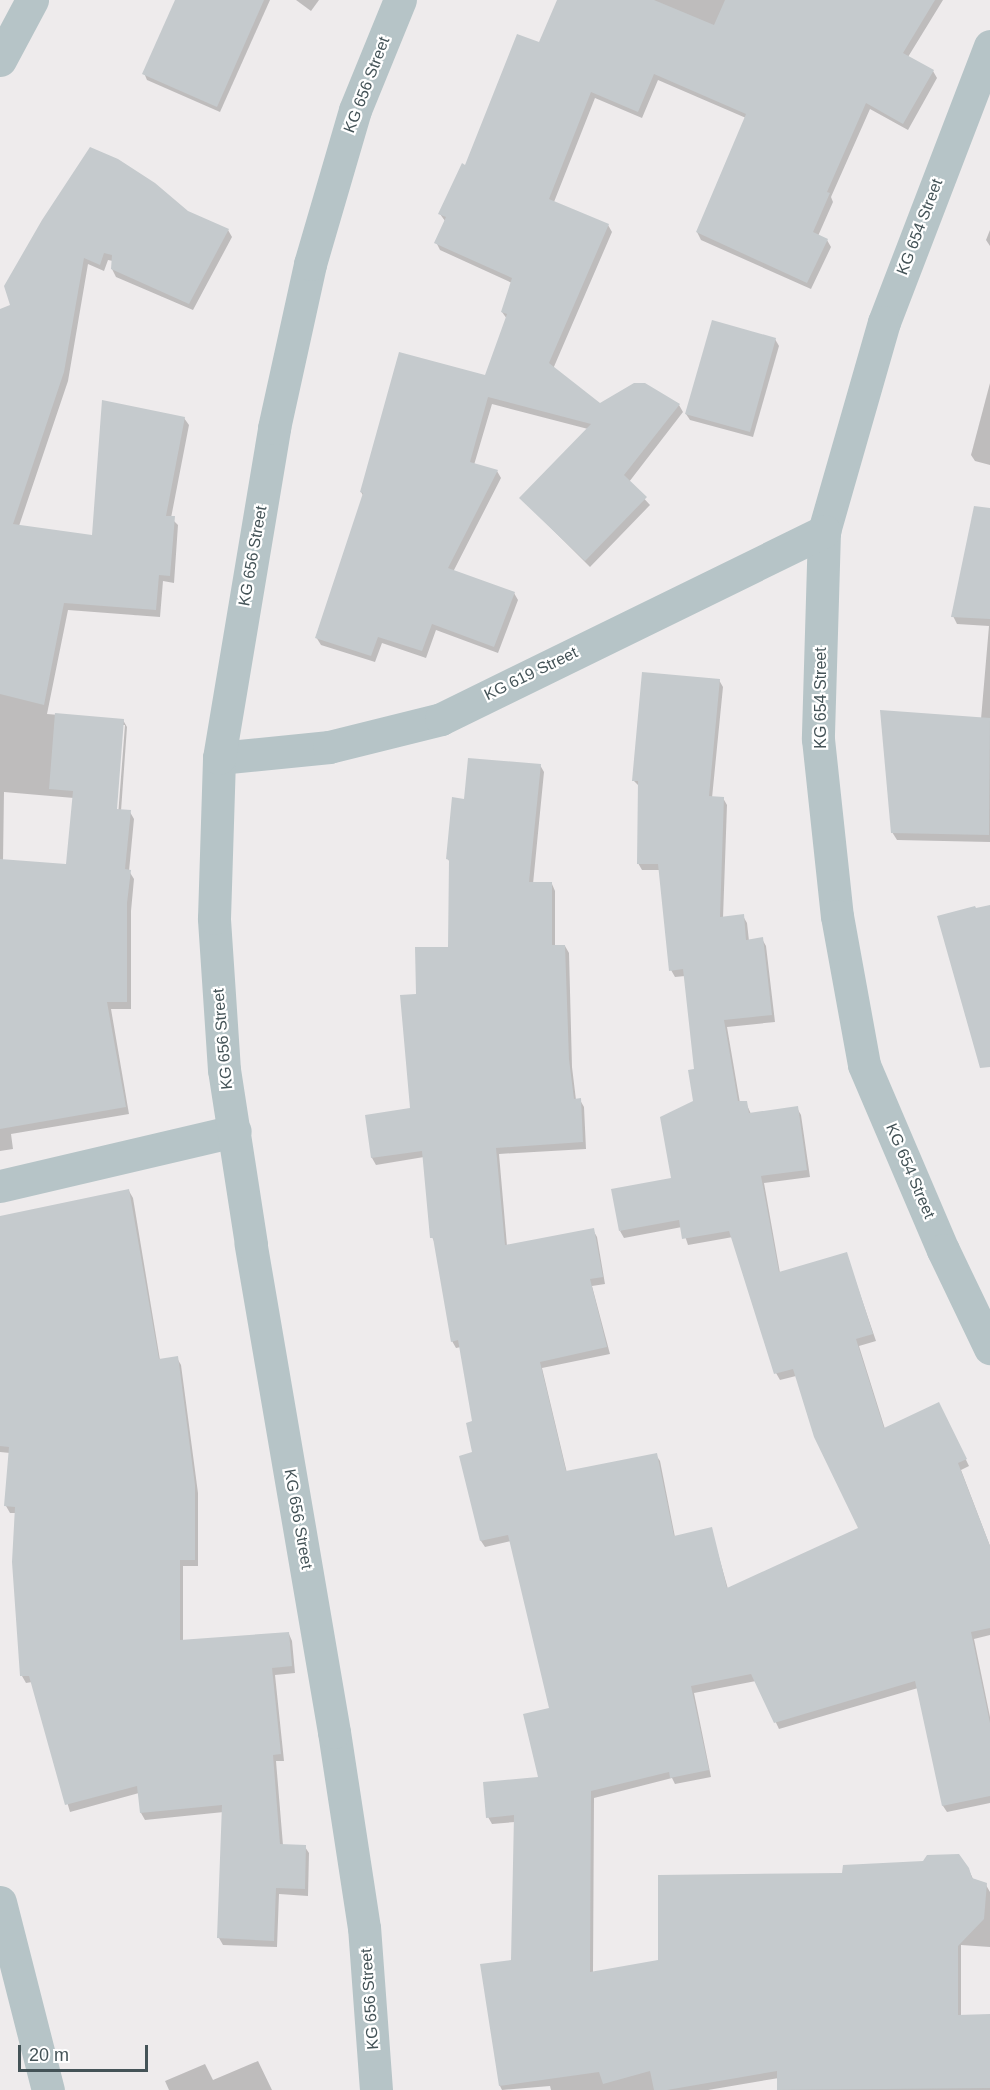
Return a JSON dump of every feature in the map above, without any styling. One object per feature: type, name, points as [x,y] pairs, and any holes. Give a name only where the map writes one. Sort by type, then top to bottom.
[{"type":"street","points":[[0,60],[32,0]]},
{"type":"street","name":"KG 656 Street","points":[[376,2090],[364,1928],[334,1732],[251,1244],[224,1070],[214,918],[219,758],[274,428],[310,264],[356,110],[400,0]]},
{"type":"street","name":"KG 654 Street","points":[[990,46],[884,322],[824,531],[818,740],[837,916],[864,1065],[943,1250],[990,1348]]},
{"type":"street","name":"KG 619 Street","points":[[219,758],[329,747],[441,718],[824,531]]},
{"type":"street","points":[[0,1186],[235,1131]]},
{"type":"street","points":[[0,1902],[48,2090]]},
{"type":"building","points":[[175,0],[264,0],[217,107],[142,74]]},
{"type":"building","points":[[557,0],[654,0],[714,25],[725,0],[935,0],[903,53],[934,70],[903,124],[866,103],[827,192],[830,193],[813,232],[828,239],[807,283],[696,232],[746,114],[654,74],[638,112],[591,92],[549,199],[609,224],[549,363],[600,403],[634,383],[645,383],[680,404],[624,475],[647,497],[585,561],[519,498],[591,424],[488,397],[470,462],[498,470],[448,568],[515,592],[494,647],[432,624],[422,651],[378,637],[371,656],[315,638],[363,493],[360,492],[399,352],[485,375],[507,314],[501,312],[512,278],[434,243],[446,217],[438,214],[462,163],[465,165],[517,34],[539,42]]},
{"type":"building","points":[[90,147],[118,159],[155,183],[188,211],[229,229],[189,304],[111,269],[112,255],[104,253],[100,265],[84,258],[64,372],[13,524],[92,535],[102,400],[185,417],[166,516],[175,516],[170,576],[159,575],[156,610],[64,603],[44,705],[0,694],[0,309],[10,305],[4,286],[42,220]]},
{"type":"building","points":[[712,320],[776,338],[750,432],[685,414]]},
{"type":"building","points":[[974,506],[990,508],[990,619],[951,617]]},
{"type":"building","points":[[642,672],[720,679],[709,796],[724,797],[720,917],[744,914],[746,940],[763,937],[772,1015],[724,1020],[738,1101],[747,1101],[749,1113],[798,1106],[807,1170],[761,1176],[779,1272],[847,1252],[873,1334],[856,1339],[884,1428],[939,1402],[967,1459],[958,1463],[990,1546],[990,1628],[971,1632],[990,1723],[990,1796],[942,1806],[915,1681],[774,1723],[751,1674],[691,1686],[709,1770],[670,1778],[669,1772],[591,1791],[590,1972],[658,1960],[658,1875],[842,1873],[843,1865],[923,1861],[927,1855],[959,1854],[969,1868],[972,1878],[987,1883],[984,1919],[958,1946],[958,2015],[990,2014],[990,2088],[777,2090],[777,2071],[667,2090],[654,2090],[650,2071],[603,2084],[599,2072],[499,2086],[480,1964],[511,1960],[514,1815],[486,1818],[483,1782],[538,1777],[523,1714],[549,1708],[508,1535],[480,1541],[459,1456],[472,1452],[466,1423],[472,1421],[458,1340],[451,1342],[433,1238],[430,1238],[422,1151],[371,1158],[365,1115],[410,1108],[400,995],[416,994],[415,947],[448,947],[449,860],[446,859],[452,797],[464,799],[468,758],[541,764],[529,882],[552,882],[552,945],[565,945],[569,1059],[574,1099],[581,1098],[583,1142],[496,1148],[505,1245],[594,1228],[603,1277],[590,1279],[607,1347],[540,1362],[566,1471],[657,1453],[674,1536],[712,1527],[727,1588],[858,1528],[814,1437],[793,1369],[774,1374],[729,1231],[682,1239],[679,1220],[619,1231],[611,1189],[671,1178],[660,1117],[693,1101],[688,1070],[694,1069],[683,969],[669,971],[658,864],[637,864],[638,781],[632,781]]},
{"type":"building","points":[[880,710],[990,718],[989,835],[891,833]]},
{"type":"building","points":[[55,713],[124,719],[117,809],[131,810],[125,869],[131,870],[127,903],[127,1002],[107,1002],[126,1107],[0,1129],[0,859],[66,864],[73,791],[49,789]]},
{"type":"building","points":[[990,905],[990,1067],[980,1068],[937,916],[975,906],[976,908]]},
{"type":"building","points":[[129,1189],[159,1359],[178,1356],[195,1485],[195,1560],[180,1560],[180,1640],[289,1632],[292,1666],[272,1668],[281,1754],[273,1755],[280,1844],[306,1845],[305,1889],[276,1888],[274,1941],[217,1938],[222,1805],[140,1813],[137,1786],[65,1805],[29,1676],[20,1676],[12,1562],[15,1507],[4,1506],[9,1447],[0,1446],[0,1216]]}]
